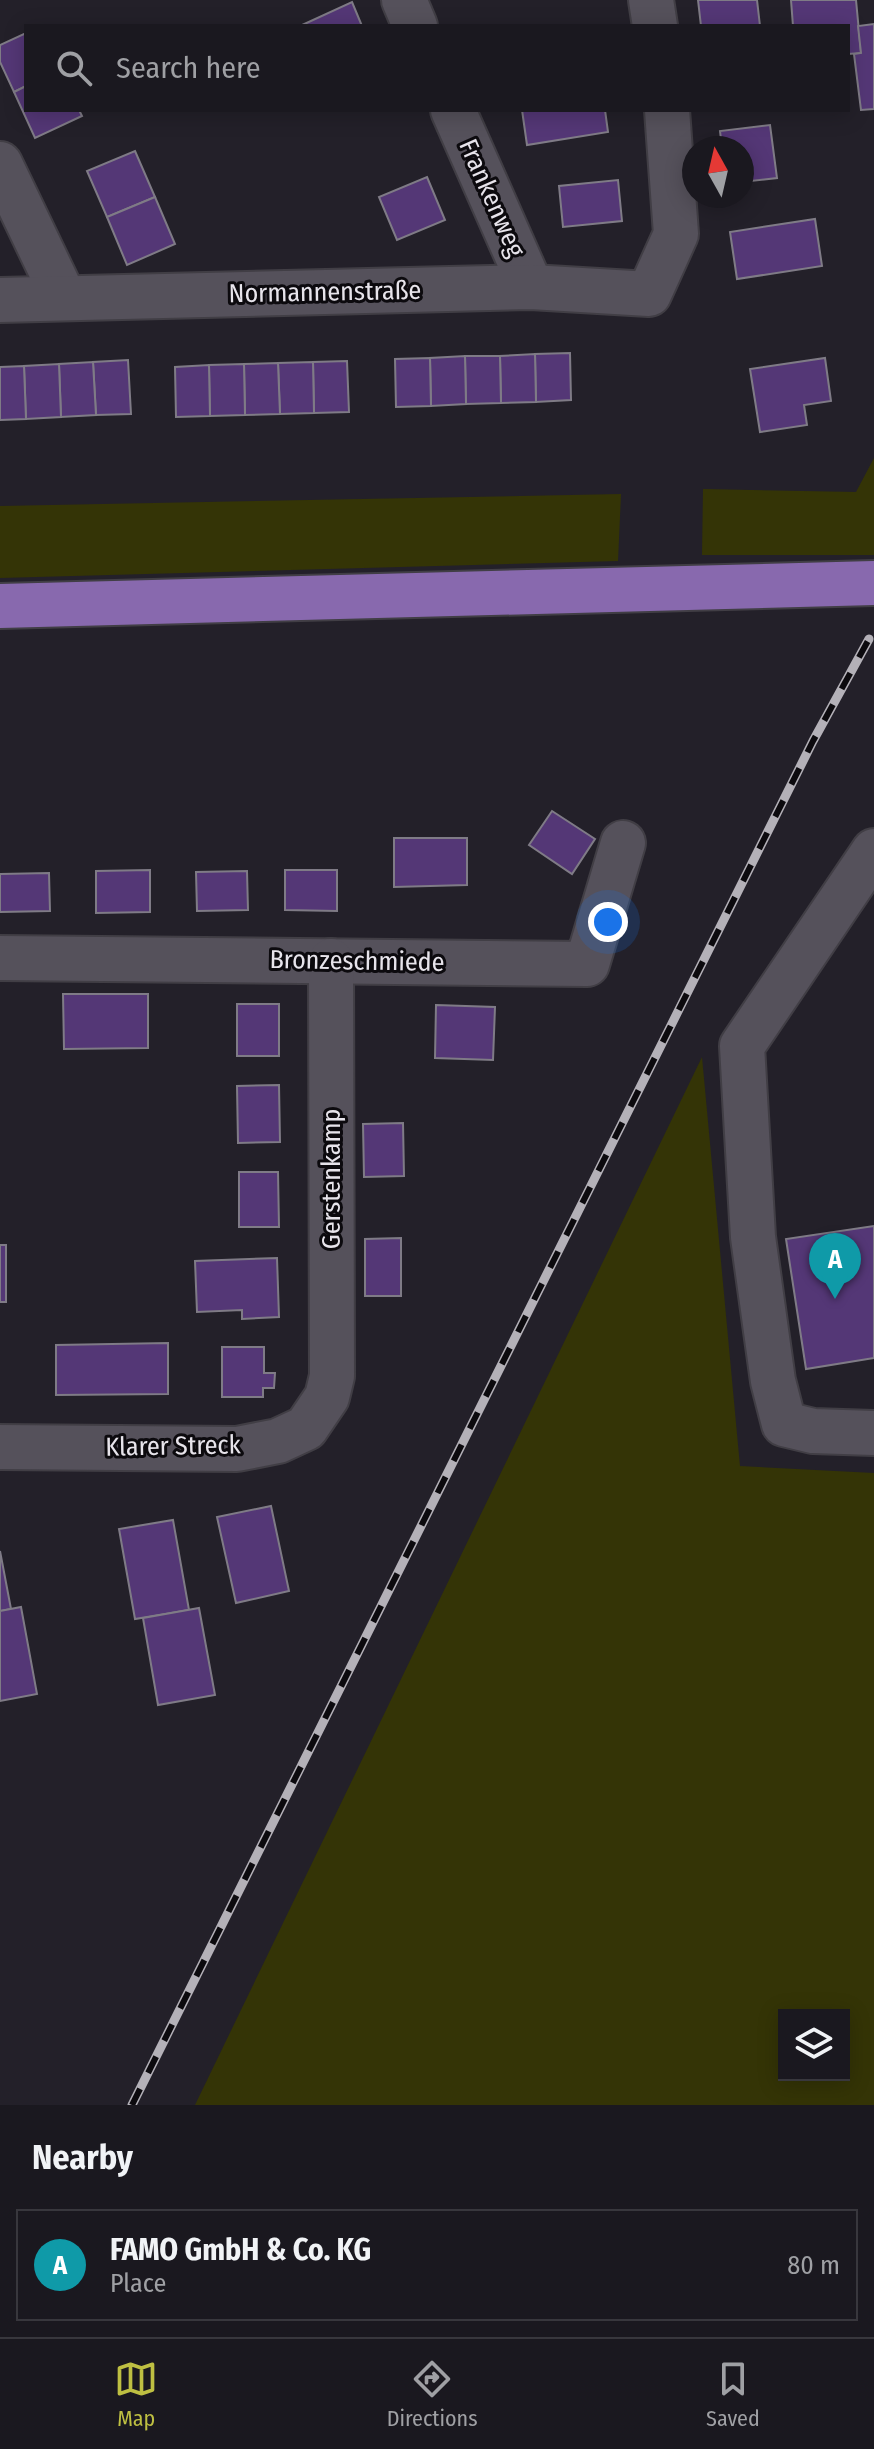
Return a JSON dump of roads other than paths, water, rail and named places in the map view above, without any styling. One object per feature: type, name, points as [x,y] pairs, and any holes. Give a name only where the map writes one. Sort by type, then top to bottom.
[{"type":"main road","points":[[0,606],[874,583]]},
{"type":"street","points":[[404,0],[414,24]]},
{"type":"street","points":[[651,0],[655,24]]},
{"type":"street","name":"Frankenweg","points":[[454,112],[531,287]]},
{"type":"street","name":"Normannenstraße","points":[[0,300],[531,287],[649,294],[676,234],[667,112]]},
{"type":"street","points":[[0,164],[64,298]]},
{"type":"street","name":"Bronzeschmiede","points":[[0,958],[587,964],[623,843]]},
{"type":"street","points":[[874,851],[742,1046],[753,1237],[773,1381],[784,1424],[813,1431],[874,1433]]},
{"type":"street","name":"Gerstenkamp","points":[[327,1397],[332,1376],[331,961]]},
{"type":"street","name":"Klarer Streck","points":[[0,1447],[237,1449],[278,1441],[306,1428],[327,1397]]},
{"type":"railway","points":[[132,2105],[813,741],[869,639]]},
{"type":"place","name":"FAMO GmbH & Co. KG","points":[[835,1299]]}]
